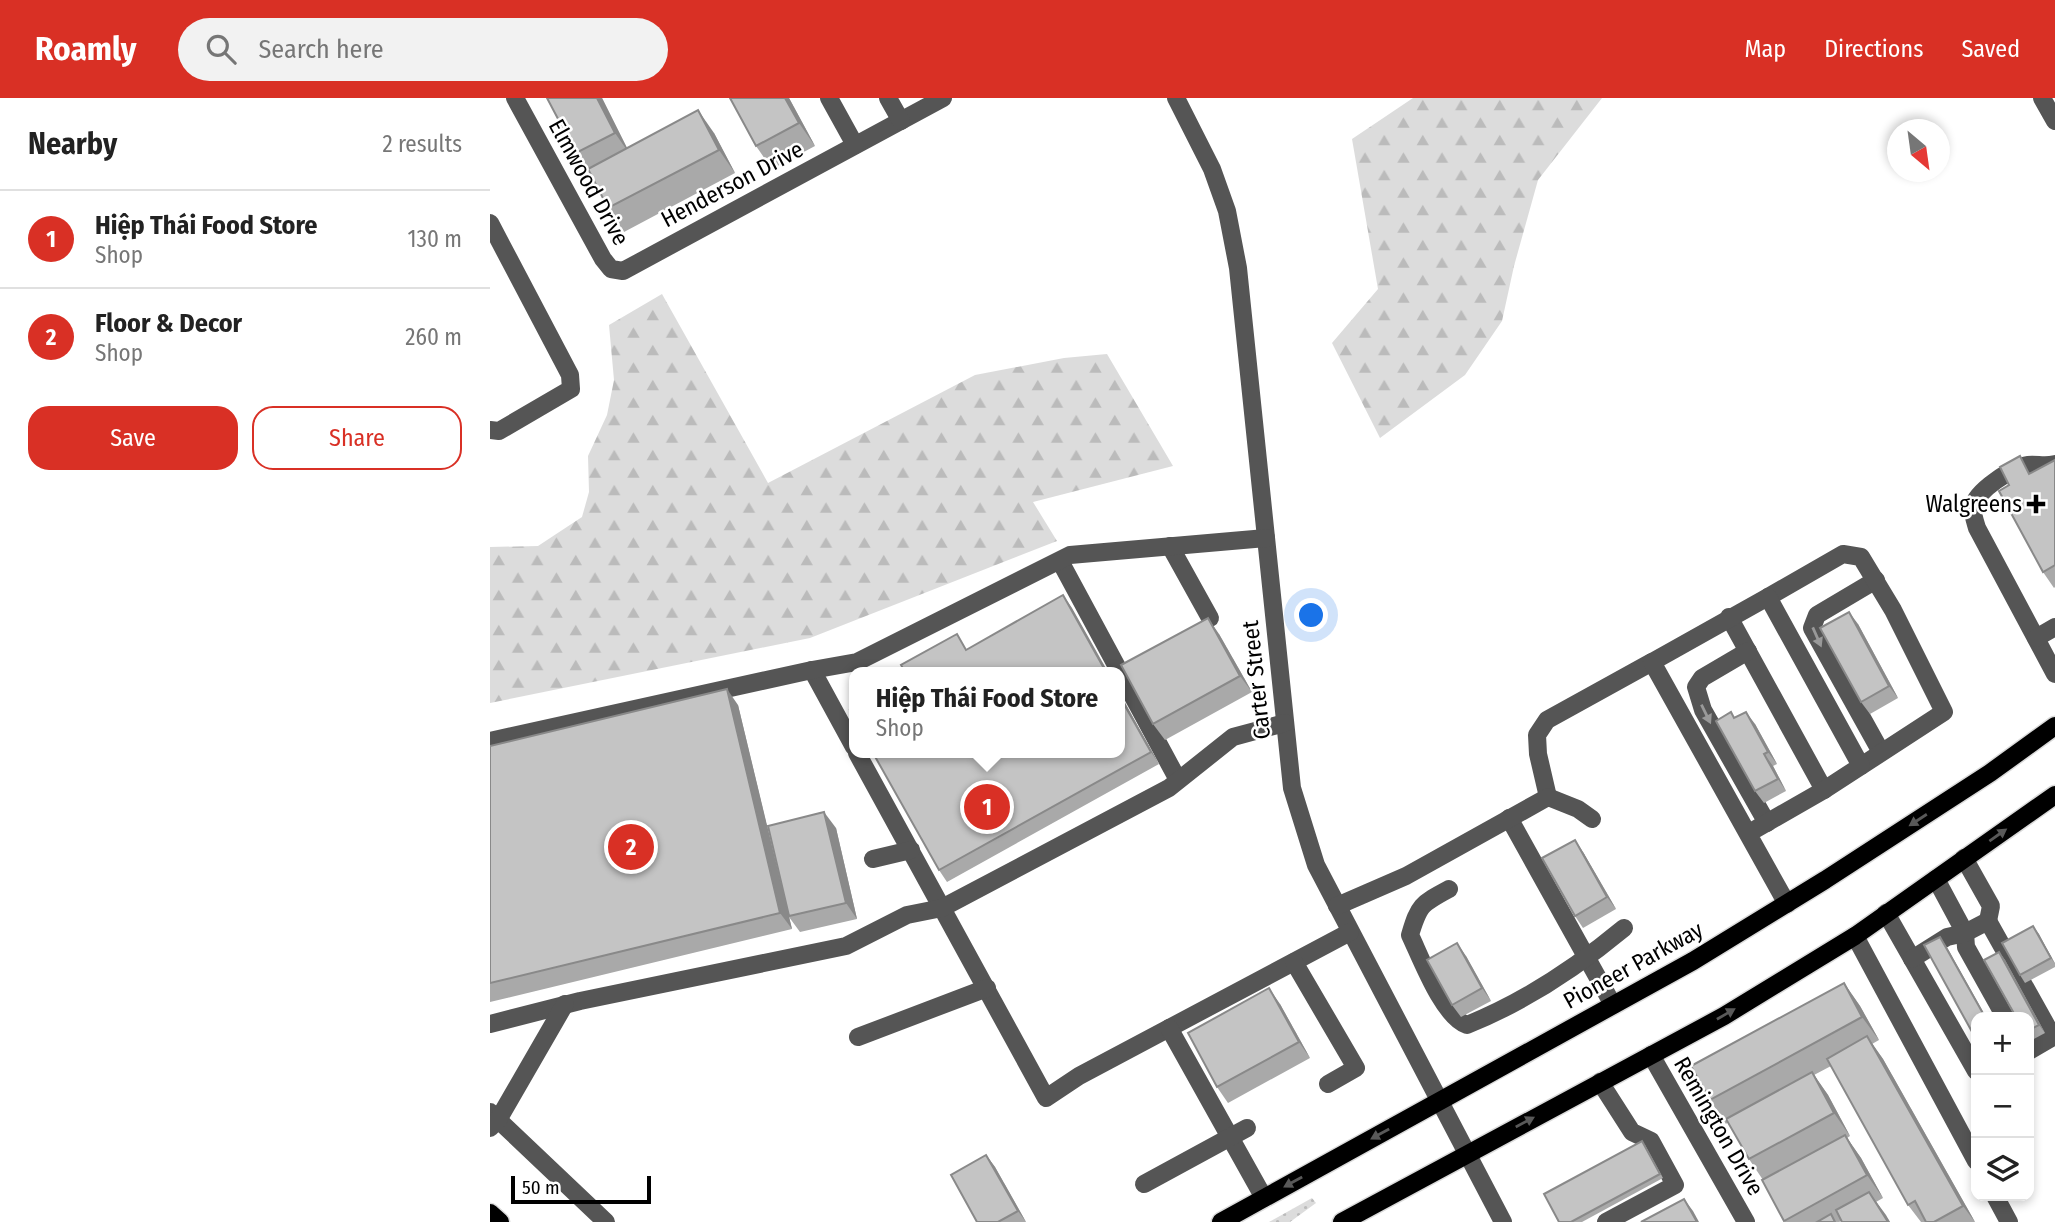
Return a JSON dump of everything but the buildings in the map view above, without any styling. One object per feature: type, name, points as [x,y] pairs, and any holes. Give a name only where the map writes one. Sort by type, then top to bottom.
[{"type":"main road","name":"Pioneer Parkway","points":[[1228,1220],[1613,1005],[1787,904],[1990,772],[2055,726]]},
{"type":"main road","points":[[1342,1222],[1724,1016],[1855,936],[2055,794]]},
{"type":"main road","points":[[490,1213],[500,1222]]},
{"type":"street","name":"Elmwood Drive","points":[[515,98],[603,259],[611,269],[623,271],[632,266]]},
{"type":"street","points":[[829,98],[855,145]]},
{"type":"street","points":[[888,98],[901,121]]},
{"type":"street","name":"Henderson Drive","points":[[632,266],[943,98]]},
{"type":"street","name":"Carter Street","points":[[1176,98],[1212,169],[1227,211],[1238,268],[1292,788],[1316,865],[1465,1154],[1503,1222]]},
{"type":"street","points":[[2042,98],[2055,121]]},
{"type":"street","points":[[490,223],[570,375],[571,389],[499,431],[490,430]]},
{"type":"street","points":[[2055,464],[2026,465],[1997,480],[1976,499],[1972,508],[1977,528],[2055,674]]},
{"type":"street","points":[[490,741],[858,662],[1070,555],[1266,538]]},
{"type":"street","points":[[1170,546],[1210,618]]},
{"type":"street","points":[[1548,797],[1538,754],[1537,735],[1547,720],[1843,554],[1861,557],[1876,580],[1944,712],[1825,790],[1749,833]]},
{"type":"street","points":[[1060,561],[1117,667]]},
{"type":"street","points":[[1876,580],[1817,615],[1812,628],[1881,752]]},
{"type":"street","points":[[1768,597],[1861,766]]},
{"type":"street","points":[[1729,617],[1825,790]]},
{"type":"street","points":[[2036,638],[2055,627]]},
{"type":"street","points":[[1748,651],[1702,678],[1696,687],[1703,710],[1767,823]]},
{"type":"street","points":[[1653,662],[1787,904]]},
{"type":"street","points":[[811,670],[849,738]]},
{"type":"street","points":[[1125,682],[1178,780]]},
{"type":"street","points":[[490,1024],[565,1004],[846,946],[906,915],[942,908],[1169,788],[1233,737],[1285,723]]},
{"type":"street","points":[[860,758],[1046,1098],[1069,1081],[1350,932]]},
{"type":"street","points":[[1337,906],[1406,876],[1548,797]]},
{"type":"street","points":[[1548,797],[1578,809],[1592,819]]},
{"type":"street","points":[[1509,818],[1613,1005]]},
{"type":"street","points":[[873,859],[911,850]]},
{"type":"street","points":[[1964,858],[1991,906],[1988,921],[2005,952],[2015,1011]]},
{"type":"street","points":[[1936,878],[1965,933],[1966,947],[1977,967],[2015,1011]]},
{"type":"street","points":[[1449,888],[1418,909],[1410,936],[1441,998],[1459,1022],[1467,1025],[1515,1003],[1587,959],[1624,928]]},
{"type":"street","points":[[1886,913],[1912,958],[1968,1038]]},
{"type":"street","points":[[1912,958],[1947,937],[1965,933],[1988,921]]},
{"type":"street","points":[[1855,936],[1971,1152]]},
{"type":"street","points":[[1977,967],[2005,952]]},
{"type":"street","points":[[1294,962],[1356,1068],[1328,1084]]},
{"type":"street","points":[[858,1037],[987,988]]},
{"type":"street","points":[[565,1004],[493,1120],[606,1222]]},
{"type":"street","points":[[2034,1024],[2053,1037],[2034,1048]]},
{"type":"street","points":[[1169,1028],[1264,1198]]},
{"type":"street","name":"Remington Drive","points":[[1651,1055],[1746,1222]]},
{"type":"street","points":[[1600,1082],[1632,1132],[1651,1141],[1675,1185],[1606,1222]]},
{"type":"street","points":[[1144,1184],[1247,1128]]},
{"type":"street","points":[[1998,1201],[2009,1222]]},
{"type":"green space","points":[[1413,98],[1602,98],[1538,180],[1502,321],[1465,375],[1380,438],[1332,343],[1378,289],[1352,139]]},
{"type":"green space","points":[[662,294],[768,483],[975,375],[1064,358],[1107,354],[1173,466],[1033,502],[1057,541],[810,638],[490,703],[490,547],[538,546],[582,517],[589,492],[588,456],[607,415],[614,380],[609,325]]},
{"type":"green space","points":[[1312,1198],[1316,1203],[1290,1222],[1269,1222]]},
{"type":"place","name":"Walgreens","points":[[2036,504]]},
{"type":"place","name":"Hiệp Thái Food Store","points":[[987,807]]},
{"type":"place","name":"Floor & Decor","points":[[631,847]]}]
